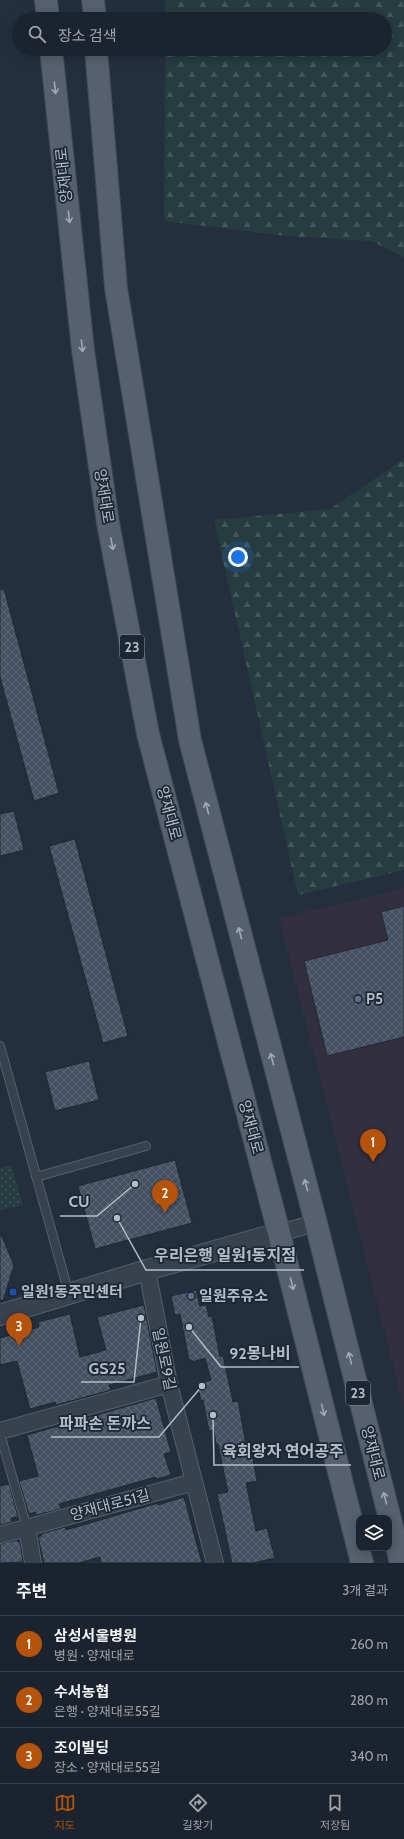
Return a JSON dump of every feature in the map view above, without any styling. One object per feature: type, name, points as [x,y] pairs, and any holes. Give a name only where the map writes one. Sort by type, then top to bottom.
[{"type":"main road","points":[[46,0],[47,12]]},
{"type":"main road","points":[[93,0],[94,12]]},
{"type":"main road","points":[[99,0],[99,12]]},
{"type":"main road","name":"양재대로","points":[[52,56],[84,358],[108,523],[148,734],[279,1232],[362,1563]]},
{"type":"main road","name":"양재대로","points":[[97,56],[116,288],[190,740],[316,1223],[401,1563]]},
{"type":"street","points":[[0,1315],[146,1270],[316,1223]]},
{"type":"street","name":"일원로9길","points":[[146,1270],[169,1384],[215,1563]]},
{"type":"street","points":[[0,1433],[169,1384]]},
{"type":"street","name":"양재대로51길","points":[[0,1535],[194,1482]]},
{"type":"street","points":[[27,1528],[33,1563]]},
{"type":"lane","points":[[0,1046],[2,1060],[69,1294]]},
{"type":"lane","points":[[36,1177],[146,1146]]},
{"type":"lane","points":[[0,1433],[27,1528]]},
{"type":"shaded area","points":[[404,888],[404,1407],[279,918]]},
{"type":"green space","points":[[165,0],[404,0],[404,257],[371,241],[287,236],[164,221],[165,56],[392,56],[392,12],[165,12]]},
{"type":"green space","points":[[404,459],[404,870],[298,895],[214,520],[330,509]]},
{"type":"green space","points":[[11,1165],[23,1205],[0,1210],[0,1168]]},
{"type":"building","points":[[4,589],[59,793],[34,801],[0,677],[0,590]]},
{"type":"building","points":[[14,811],[24,850],[0,856],[0,814]]},
{"type":"building","points":[[75,839],[128,1036],[103,1043],[49,846]]},
{"type":"building","name":"P5","points":[[404,906],[404,1037],[327,1056],[304,961],[388,940],[381,912]]},
{"type":"building","points":[[89,1061],[99,1100],[55,1111],[45,1072]]},
{"type":"building","points":[[175,1160],[192,1223],[95,1249],[78,1186]]},
{"type":"building","points":[[0,1232],[14,1265],[3,1301],[0,1300]]},
{"type":"building","points":[[196,1290],[200,1306],[206,1305],[209,1317],[212,1316],[220,1357],[223,1356],[233,1402],[238,1401],[246,1444],[250,1443],[257,1481],[246,1483],[256,1531],[267,1528],[275,1558],[253,1563],[232,1563],[217,1494],[228,1492],[214,1430],[209,1431],[203,1400],[201,1401],[197,1384],[211,1380],[205,1358],[193,1362],[192,1360],[189,1360],[180,1314],[175,1315],[171,1296]]},
{"type":"building","points":[[144,1305],[157,1372],[109,1385],[111,1390],[56,1405],[55,1402],[30,1409],[17,1361],[0,1365],[0,1338],[39,1327],[38,1322],[70,1314],[80,1357],[106,1350],[97,1317]]},
{"type":"building","points":[[156,1398],[171,1452],[164,1454],[171,1475],[157,1479],[156,1477],[59,1504],[61,1509],[36,1515],[35,1512],[29,1514],[19,1481],[38,1476],[27,1435]]},
{"type":"building","points":[[9,1484],[18,1517],[11,1518],[12,1522],[0,1525],[0,1486]]},
{"type":"building","points":[[184,1497],[202,1563],[101,1563],[100,1557],[79,1563],[44,1563],[38,1537],[41,1536],[41,1534],[65,1527],[66,1530],[158,1503],[158,1505]]},
{"type":"building","points":[[17,1540],[20,1542],[23,1562],[0,1563],[0,1544]]},
{"type":"place","name":"P5","points":[[358,999]]},
{"type":"place","name":"삼성서울병원","points":[[373,1162]]},
{"type":"place","name":"CU","points":[[135,1184]]},
{"type":"place","name":"수서농협","points":[[165,1213]]},
{"type":"place","name":"우리은행 일원1동지점","points":[[117,1218]]},
{"type":"place","name":"일원1동주민센터","points":[[13,1292]]},
{"type":"place","name":"일원주유소","points":[[191,1296]]},
{"type":"place","name":"GS25","points":[[141,1318]]},
{"type":"place","name":"92몽나비","points":[[189,1327]]},
{"type":"place","name":"조이빌딩","points":[[19,1346]]},
{"type":"place","name":"파파손 돈까스","points":[[202,1386]]},
{"type":"place","name":"육회왕자 연어공주","points":[[213,1415]]}]
